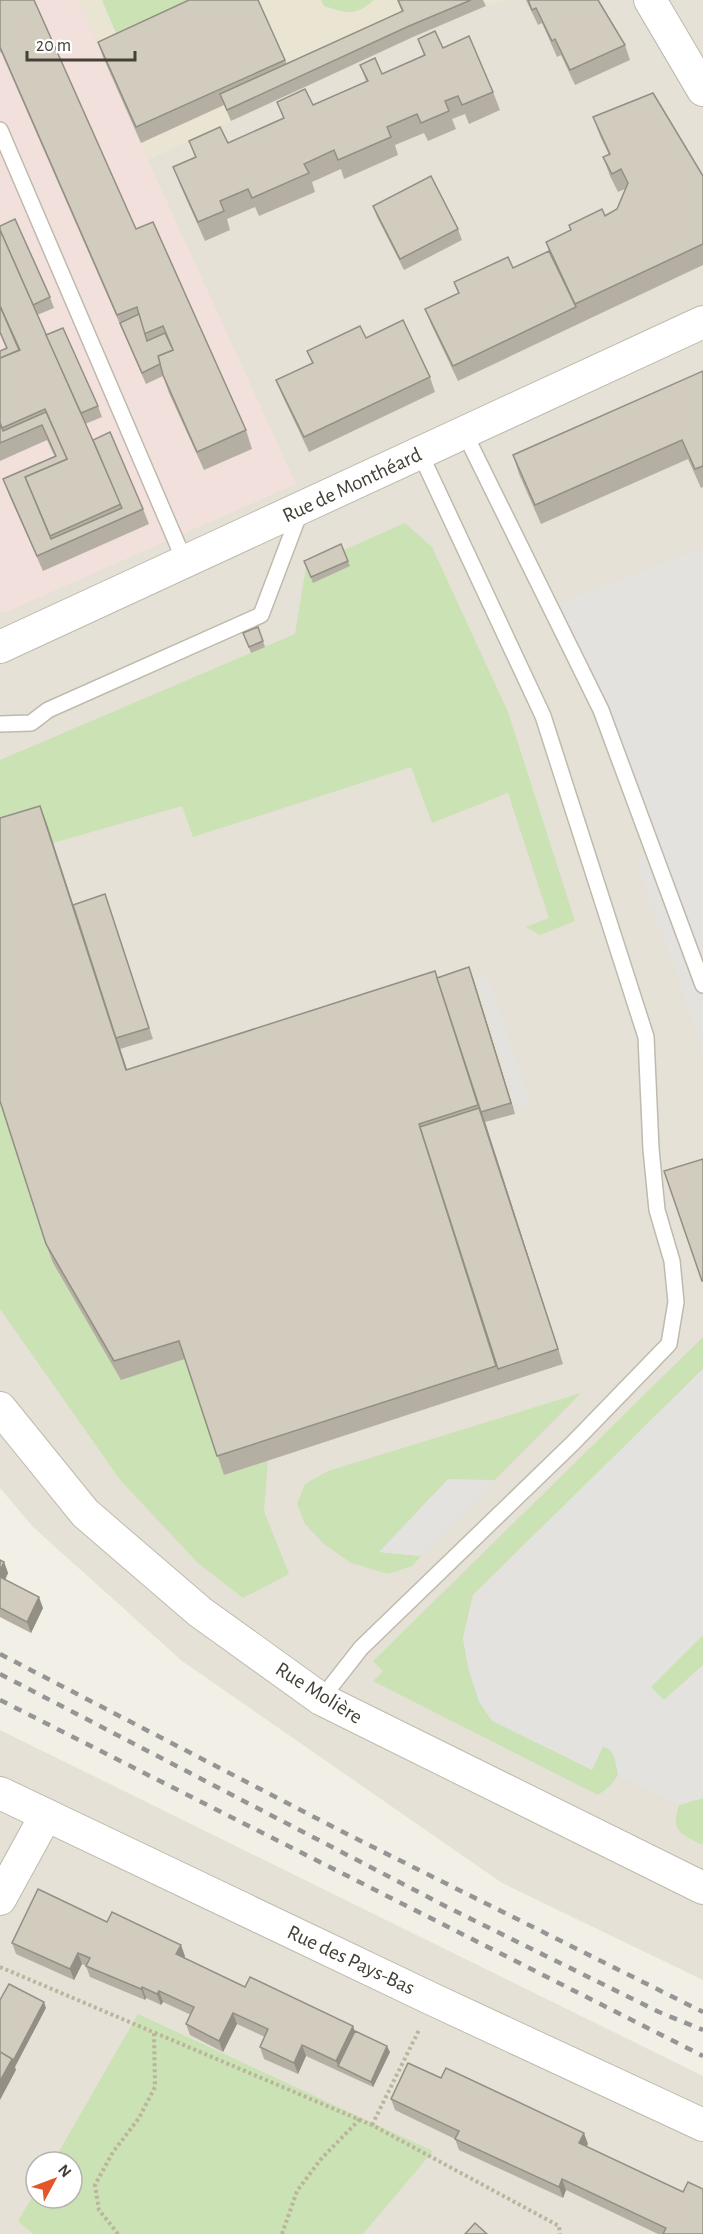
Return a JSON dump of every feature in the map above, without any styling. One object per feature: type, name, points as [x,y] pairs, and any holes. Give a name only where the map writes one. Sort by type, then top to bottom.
[{"type":"street","points":[[650,0],[703,90]]},
{"type":"street","name":"Rue de Monthéard","points":[[0,647],[703,321]]},
{"type":"street","name":"Rue Molière","points":[[0,1408],[85,1513],[200,1612],[321,1699],[703,1888]]},
{"type":"street","name":"Rue des Pays-Bas","points":[[0,1793],[434,2000],[703,2125]]},
{"type":"street","points":[[0,1899],[46,1815]]},
{"type":"lane","points":[[0,130],[185,562]]},
{"type":"lane","points":[[464,432],[601,710],[703,985]]},
{"type":"lane","points":[[321,1699],[362,1648],[574,1442],[669,1344],[676,1302],[672,1261],[657,1210],[651,1149],[646,1037],[543,716],[420,453]]},
{"type":"lane","points":[[0,724],[31,723],[48,710],[261,615],[301,508]]},
{"type":"path","points":[[0,1967],[372,2124],[559,2226],[560,2234]]},
{"type":"path","points":[[372,2124],[434,2000]]},
{"type":"path","points":[[118,2234],[99,2210],[95,2185],[113,2152],[139,2118],[155,2087],[154,2032]]},
{"type":"path","points":[[282,2234],[297,2191],[321,2159],[360,2119]]},
{"type":"shaded area","points":[[0,0],[703,0],[703,1980],[502,1883],[182,1661],[33,1527],[0,1488]]},
{"type":"shaded area","points":[[0,0],[78,0],[148,160],[296,484],[4,613],[0,612]]},
{"type":"shaded area","points":[[78,0],[509,0],[486,6],[413,37],[148,160]]},
{"type":"shaded area","points":[[703,548],[703,1052],[635,860],[654,854],[550,607]]},
{"type":"shaded area","points":[[488,976],[530,1104],[517,1108],[476,980]]},
{"type":"shaded area","points":[[703,1369],[703,1635],[651,1687],[664,1700],[703,1665],[703,1798],[679,1805],[618,1775],[614,1755],[603,1746],[592,1770],[492,1721],[479,1702],[469,1671],[463,1639],[473,1595]]},
{"type":"shaded area","points":[[448,1479],[495,1480],[421,1556],[379,1552]]},
{"type":"shaded area","points":[[0,1730],[703,2076],[703,2234],[0,2234]]},
{"type":"green space","points":[[102,0],[203,0],[118,38]]},
{"type":"green space","points":[[321,0],[374,0],[361,9],[350,12],[324,6]]},
{"type":"green space","points":[[405,523],[432,547],[508,712],[575,921],[540,935],[526,927],[549,918],[508,793],[432,823],[411,767],[193,837],[182,806],[53,843],[47,824],[0,839],[0,760],[295,634],[306,567]]},
{"type":"green space","points":[[0,1099],[53,1263],[121,1379],[186,1359],[268,1460],[264,1511],[289,1574],[243,1598],[198,1563],[121,1481],[0,1309]]},
{"type":"green space","points":[[703,1337],[703,1369],[473,1595],[463,1638],[469,1671],[592,1770],[603,1746],[613,1754],[618,1775],[610,1786],[598,1795],[373,1681],[383,1671],[373,1661]]},
{"type":"green space","points":[[581,1393],[495,1480],[448,1480],[380,1552],[421,1556],[412,1566],[388,1574],[351,1563],[324,1544],[305,1524],[297,1504],[305,1484],[328,1471]]},
{"type":"green space","points":[[703,1635],[703,1665],[664,1701],[650,1687]]},
{"type":"green space","points":[[703,1798],[703,1845],[683,1835],[676,1821],[679,1805]]},
{"type":"green space","points":[[138,2014],[433,2151],[363,2234],[33,2234],[18,2221],[25,2210],[84,2210],[84,2150],[60,2150]]},
{"type":"building","points":[[0,0],[34,0],[136,229],[153,222],[246,430],[197,452],[163,375],[158,356],[173,350],[163,326],[144,334],[137,307],[117,315],[0,47]]},
{"type":"building","points":[[189,0],[258,0],[285,60],[136,127],[98,42]]},
{"type":"building","points":[[398,0],[471,0],[227,110],[220,94],[403,11]]},
{"type":"building","points":[[528,0],[598,0],[625,45],[570,70],[555,39],[552,41],[536,8],[532,10]]},
{"type":"building","points":[[435,31],[443,48],[469,36],[493,92],[462,105],[458,96],[445,101],[449,111],[421,123],[417,114],[387,127],[391,137],[338,160],[334,150],[304,164],[309,173],[252,198],[248,189],[220,201],[224,211],[198,222],[173,167],[196,157],[189,141],[220,127],[228,143],[284,118],[277,102],[305,89],[313,105],[368,81],[360,65],[375,58],[382,74],[425,55],[418,39]]},
{"type":"building","points":[[653,93],[703,176],[703,244],[575,304],[546,242],[571,230],[569,225],[602,209],[605,216],[617,209],[628,183],[621,169],[612,174],[603,157],[610,154],[593,117]]},
{"type":"building","points":[[431,176],[458,229],[400,259],[373,206]]},
{"type":"building","points":[[15,219],[50,297],[33,305],[0,230],[0,226]]},
{"type":"building","points":[[0,230],[121,504],[50,536],[25,477],[67,459],[45,409],[2,428],[0,423],[0,358],[20,350],[0,306]]},
{"type":"building","points":[[549,251],[576,307],[453,366],[425,309],[459,293],[454,282],[508,257],[513,268]]},
{"type":"building","points":[[0,306],[19,350],[0,358],[0,351],[7,348],[0,332]]},
{"type":"building","points":[[139,314],[147,341],[165,333],[173,350],[158,356],[160,364],[142,373],[120,323]]},
{"type":"building","points":[[403,320],[430,377],[304,437],[276,380],[313,363],[307,351],[360,326],[366,338]]},
{"type":"building","points":[[63,328],[98,406],[81,413],[46,335]]},
{"type":"building","points":[[703,371],[703,466],[695,469],[682,440],[535,505],[513,455]]},
{"type":"building","points":[[46,412],[67,459],[25,477],[51,539],[122,508],[93,440],[110,432],[143,509],[37,556],[3,479],[56,456],[42,425],[0,443],[0,423],[3,431]]},
{"type":"building","points":[[341,544],[348,561],[311,577],[304,561]]},
{"type":"building","points":[[258,627],[263,641],[249,647],[243,633]]},
{"type":"building","points":[[40,806],[126,1070],[435,971],[478,1105],[419,1124],[496,1366],[217,1456],[179,1341],[114,1361],[46,1244],[0,1101],[0,818]]},
{"type":"building","points":[[105,894],[149,1028],[116,1038],[73,905]]},
{"type":"building","points":[[469,967],[511,1103],[481,1112],[437,978]]},
{"type":"building","points":[[479,1108],[558,1349],[498,1369],[420,1127]]},
{"type":"building","points":[[703,1159],[703,1280],[702,1281],[664,1171]]},
{"type":"building","points":[[0,1577],[39,1597],[27,1622],[0,1608]]},
{"type":"building","points":[[38,1889],[107,1922],[112,1912],[181,1945],[176,1954],[245,1987],[250,1977],[353,2026],[336,2061],[302,2045],[294,2063],[260,2047],[268,2029],[233,2013],[219,2041],[186,2024],[194,2007],[159,1991],[157,1994],[142,1987],[141,1989],[86,1966],[90,1958],[78,1953],[70,1969],[12,1943]]},
{"type":"building","points":[[9,1984],[44,2002],[13,2061],[0,2052],[0,2000]]},
{"type":"building","points":[[355,2031],[387,2046],[371,2082],[338,2066]]},
{"type":"building","points":[[0,2052],[12,2059],[0,2081]]},
{"type":"building","points":[[408,2063],[441,2078],[446,2068],[584,2133],[579,2143],[683,2192],[688,2182],[703,2189],[703,2234],[663,2234],[666,2228],[562,2179],[559,2187],[455,2139],[459,2131],[391,2099]]},
{"type":"building","points":[[475,2223],[487,2234],[465,2234]]},
{"type":"railway","points":[[0,1654],[341,1831],[703,2012]]},
{"type":"railway","points":[[0,1674],[451,1909],[659,2012],[703,2030]]},
{"type":"railway","points":[[0,1700],[703,2056]]}]
